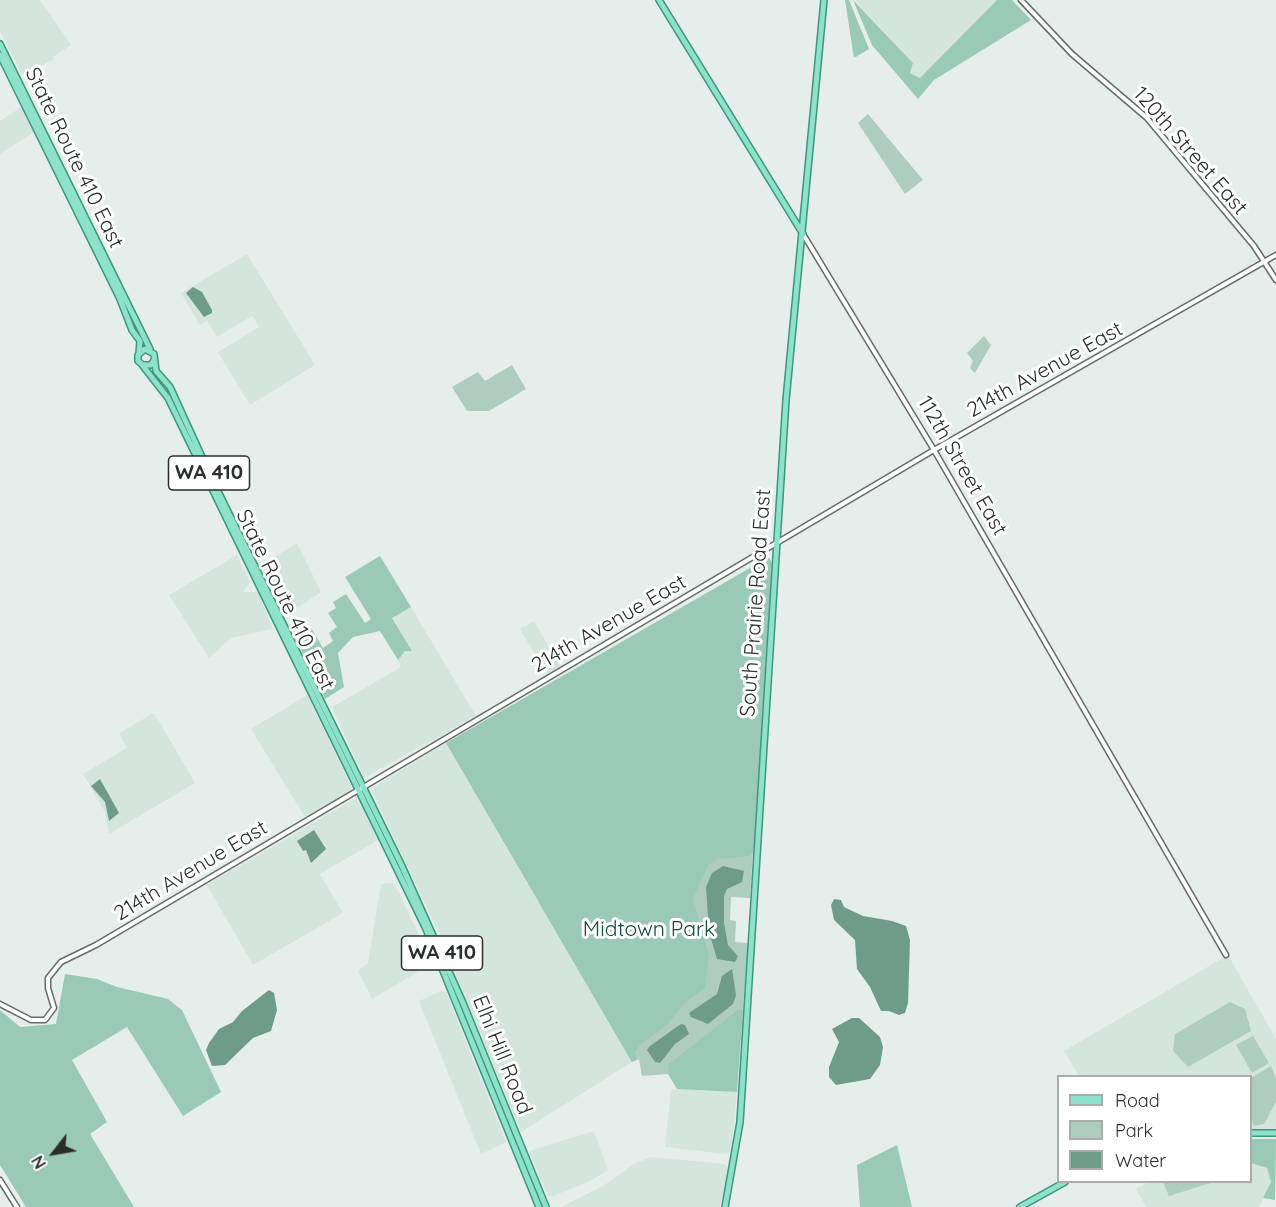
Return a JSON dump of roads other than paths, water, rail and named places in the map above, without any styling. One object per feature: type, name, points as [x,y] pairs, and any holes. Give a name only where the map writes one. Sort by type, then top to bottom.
[{"type":"main road","name":"112th Street East","points":[[659,0],[803,234]]},
{"type":"main road","name":"South Prairie Road East","points":[[725,1207],[740,1122],[786,400],[824,0]]},
{"type":"main road","name":"State Route 410 East","points":[[0,44],[151,351]]},
{"type":"main road","name":"State Route 410 East","points":[[0,55],[123,304],[132,330],[140,341],[139,353]]},
{"type":"main road","points":[[795,221],[804,218]]},
{"type":"main road","points":[[139,353],[145,349],[151,351]]},
{"type":"main road","name":"WA 410","points":[[151,351],[154,360]]},
{"type":"main road","name":"WA 410","points":[[139,353],[138,359],[142,365]]},
{"type":"main road","points":[[142,365],[149,366],[154,360]]},
{"type":"main road","name":"State Route 410 East","points":[[154,360],[156,371],[170,387],[178,409],[360,789]]},
{"type":"main road","name":"State Route 410 East","points":[[142,365],[168,398],[360,789]]},
{"type":"main road","name":"Elhi Hill Road","points":[[360,789],[426,929],[539,1207]]},
{"type":"main road","name":"Elhi Hill Road","points":[[360,789],[430,927],[546,1207]]},
{"type":"main road","points":[[1252,1133],[1276,1133]]},
{"type":"main road","points":[[1020,1207],[1063,1183]]},
{"type":"street","name":"120th Street East","points":[[1021,0],[1072,54],[1147,118],[1265,262],[1276,280]]},
{"type":"street","name":"112th Street East","points":[[803,234],[934,450],[1226,955]]},
{"type":"street","points":[[801,251],[812,250]]},
{"type":"street","name":"214th Avenue East","points":[[0,1004],[31,1020],[45,1020],[54,1008],[47,982],[57,966],[934,450],[1276,255]]},
{"type":"street","points":[[778,531],[789,536]]},
{"type":"street","points":[[763,551],[771,553],[776,558]]},
{"type":"street","points":[[0,1180],[17,1207]]},
{"type":"water","points":[[193,287],[202,292],[212,313],[204,317],[186,293]]},
{"type":"water","points":[[100,779],[119,813],[109,821],[105,802],[91,786]]},
{"type":"water","points":[[314,830],[326,849],[311,863],[306,850],[303,851],[297,841]]},
{"type":"water","points":[[723,866],[744,871],[742,882],[727,889],[724,896],[724,923],[728,945],[738,956],[735,962],[717,959],[709,932],[706,887],[712,873]]},
{"type":"water","points":[[834,899],[841,900],[844,907],[863,916],[906,926],[910,940],[908,1003],[905,1013],[899,1015],[881,1011],[870,987],[857,969],[855,940],[834,920],[831,905]]},
{"type":"water","points":[[732,969],[736,995],[733,1004],[708,1024],[691,1017],[689,1013],[717,994],[722,976]]},
{"type":"water","points":[[269,990],[274,993],[277,1010],[271,1031],[253,1038],[225,1065],[212,1066],[206,1050],[219,1029],[233,1022],[242,1011]]},
{"type":"water","points":[[852,1018],[859,1018],[880,1037],[883,1047],[880,1065],[870,1079],[836,1085],[829,1077],[829,1067],[839,1042],[832,1029]]},
{"type":"water","points":[[681,1024],[685,1025],[689,1034],[675,1044],[660,1063],[655,1062],[647,1050]]},
{"type":"waterway","points":[[0,1185],[14,1207]]},
{"type":"park label","name":"Midtown Park","points":[[649,930]]}]
